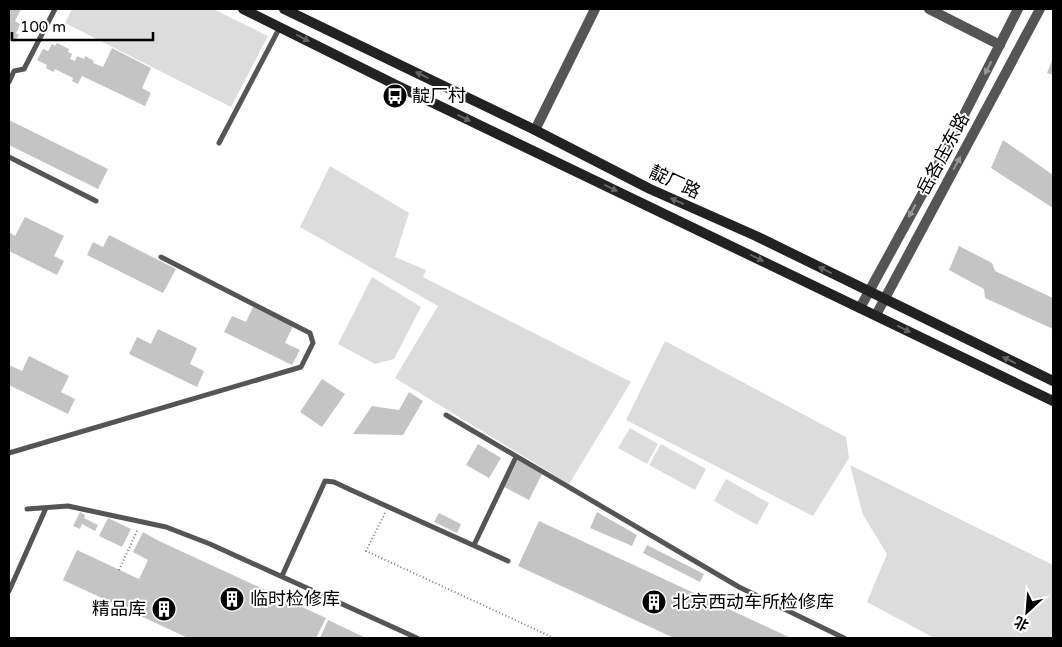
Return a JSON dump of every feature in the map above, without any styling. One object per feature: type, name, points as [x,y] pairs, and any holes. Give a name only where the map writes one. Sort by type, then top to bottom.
[{"type":"main road","points":[[243,9],[398,86],[1053,401]]},
{"type":"main road","name":"靛厂路","points":[[284,9],[535,130],[650,190],[756,236],[1053,381]]},
{"type":"street","points":[[535,130],[595,9]]},
{"type":"street","points":[[929,9],[1000,45]]},
{"type":"street","name":"岳各庄东路","points":[[860,308],[942,158],[1018,9]]},
{"type":"street","name":"岳各庄东路","points":[[876,315],[1040,9]]},
{"type":"lane","points":[[9,82],[11,70],[24,69],[55,9]]},
{"type":"lane","points":[[219,143],[280,27]]},
{"type":"lane","points":[[9,157],[96,201]]},
{"type":"lane","points":[[9,454],[301,367],[313,343],[310,333],[161,257]]},
{"type":"lane","points":[[446,415],[739,587],[844,638]]},
{"type":"lane","points":[[474,545],[516,457]]},
{"type":"lane","points":[[282,576],[325,481],[334,482],[508,561]]},
{"type":"lane","points":[[26,508],[68,506],[166,527],[210,544],[417,638]]},
{"type":"lane","points":[[9,591],[46,508]]},
{"type":"path","points":[[388,506],[366,551],[554,638]]},
{"type":"path","points":[[119,570],[141,522]]},
{"type":"shaded area","points":[[72,9],[213,9],[268,36],[231,107],[65,23]]},
{"type":"shaded area","points":[[330,166],[409,213],[395,257],[426,270],[423,277],[631,382],[569,484],[395,378],[438,306],[300,227]]},
{"type":"shaded area","points":[[372,277],[421,307],[394,359],[375,364],[338,344]]},
{"type":"shaded area","points":[[665,341],[846,437],[849,458],[813,516],[626,420]]},
{"type":"shaded area","points":[[630,428],[658,444],[647,464],[618,448]]},
{"type":"shaded area","points":[[661,444],[706,469],[695,490],[649,465]]},
{"type":"shaded area","points":[[850,465],[1053,565],[1053,638],[934,638],[867,602],[887,554],[863,515]]},
{"type":"shaded area","points":[[726,479],[769,503],[757,525],[714,501]]},
{"type":"building","points":[[9,9],[21,9],[15,21],[20,24],[16,33],[19,35],[15,42],[9,39]]},
{"type":"building","points":[[57,43],[69,49],[68,52],[72,54],[70,59],[75,61],[77,56],[84,59],[85,56],[94,61],[93,63],[103,67],[112,48],[151,68],[142,88],[151,93],[145,106],[82,76],[78,84],[72,81],[73,78],[55,69],[53,72],[46,68],[47,65],[37,60],[43,49],[48,51],[52,44],[55,46]]},
{"type":"building","points":[[1053,58],[1053,75],[1047,73]]},
{"type":"building","points":[[9,120],[108,169],[98,189],[9,145]]},
{"type":"building","points":[[1003,140],[1053,175],[1053,208],[991,168]]},
{"type":"building","points":[[25,217],[64,236],[54,256],[64,261],[57,275],[9,251],[9,232],[15,236]]},
{"type":"building","points":[[109,235],[176,269],[163,293],[87,255],[93,242],[103,247]]},
{"type":"building","points":[[959,246],[992,263],[995,271],[1053,298],[1053,329],[985,298],[984,289],[949,270]]},
{"type":"building","points":[[253,307],[293,326],[285,343],[300,350],[292,365],[224,332],[232,316],[246,322]]},
{"type":"building","points":[[158,329],[197,348],[190,364],[204,371],[197,387],[129,354],[137,337],[151,344]]},
{"type":"building","points":[[29,356],[69,376],[61,392],[75,399],[68,414],[9,385],[9,365],[22,371]]},
{"type":"building","points":[[322,379],[345,394],[322,427],[300,412]]},
{"type":"building","points":[[409,392],[423,401],[403,435],[353,434],[372,406],[399,410]]},
{"type":"building","points":[[478,444],[501,458],[489,478],[466,465]]},
{"type":"building","points":[[518,459],[543,472],[529,500],[504,487]]},
{"type":"building","points":[[80,512],[85,515],[84,518],[98,525],[95,531],[82,524],[80,529],[73,526]]},
{"type":"building","points":[[597,512],[637,535],[632,546],[590,528]]},
{"type":"building","points":[[439,513],[461,524],[457,533],[434,522]]},
{"type":"building","points":[[108,518],[131,529],[122,547],[99,536]]},
{"type":"building","name":"北京西动车所检修库","points":[[539,521],[791,638],[674,638],[518,566]]},
{"type":"building","points":[[143,532],[326,618],[316,638],[188,638],[63,580],[77,550],[139,579],[148,560],[133,552]]},
{"type":"building","points":[[647,545],[704,574],[700,582],[643,553]]},
{"type":"building","name":"临时检修库","points":[[328,620],[366,638],[320,638]]},
{"type":"place","name":"靛厂村","points":[[395,96]]},
{"type":"place","name":"临时检修库","points":[[232,599]]},
{"type":"place","name":"北京西动车所检修库","points":[[654,602]]},
{"type":"place","name":"精品库","points":[[164,609]]}]
